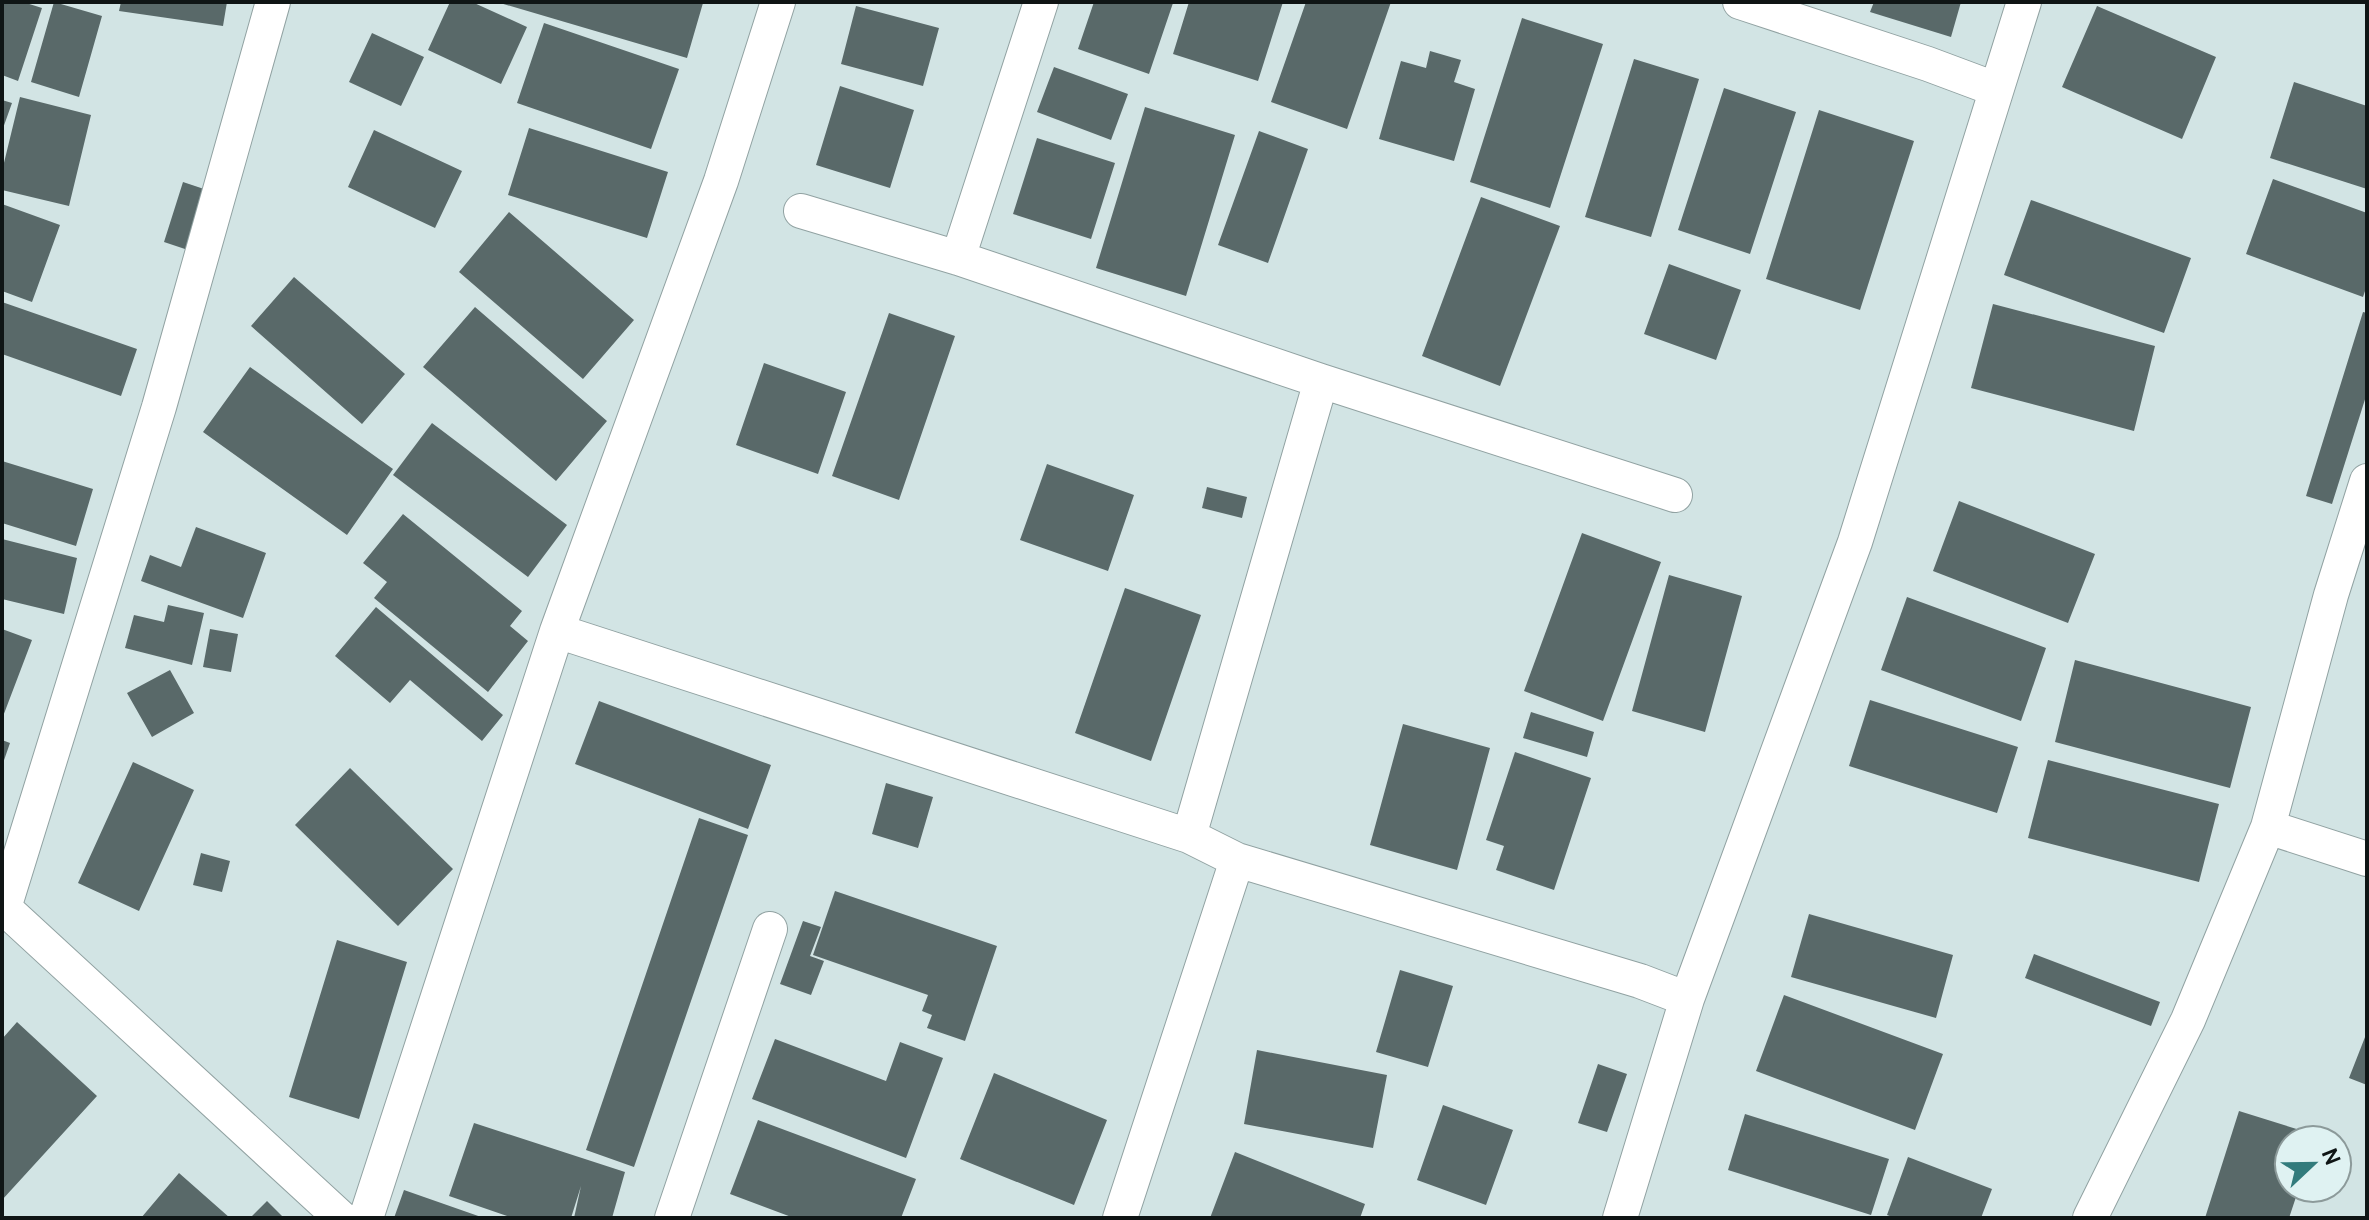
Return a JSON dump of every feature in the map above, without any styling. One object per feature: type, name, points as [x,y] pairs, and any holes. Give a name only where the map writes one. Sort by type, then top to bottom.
[{"type":"street","points":[[273,2],[159,407],[3,907],[341,1218]]},
{"type":"street","points":[[366,1218],[557,631],[721,181],[778,2]]},
{"type":"street","points":[[958,258],[1041,2]]},
{"type":"street","points":[[1740,2],[1995,89]]},
{"type":"street","points":[[1620,1218],[1687,999],[1855,542],[2024,2]]},
{"type":"street","points":[[801,211],[958,258],[1321,381],[1675,495]]},
{"type":"street","points":[[1189,836],[1321,381]]},
{"type":"street","points":[[2090,1218],[2188,1020],[2268,827],[2331,595],[2367,481]]},
{"type":"street","points":[[557,631],[1189,836],[1237,860],[1625,976],[1687,999]]},
{"type":"street","points":[[2268,827],[2367,859]]},
{"type":"street","points":[[1120,1218],[1237,860]]},
{"type":"street","points":[[672,1218],[770,929]]},
{"type":"building","points":[[2,2],[23,2],[42,8],[18,81],[2,75]]},
{"type":"building","points":[[54,2],[102,16],[79,97],[31,82]]},
{"type":"building","points":[[121,2],[227,2],[223,26],[119,11]]},
{"type":"building","points":[[450,2],[472,2],[527,27],[501,84],[428,50]]},
{"type":"building","points":[[1094,2],[1173,3],[1149,74],[1078,49]]},
{"type":"building","points":[[1189,2],[1283,2],[1258,81],[1173,54]]},
{"type":"building","points":[[1306,2],[1391,2],[1347,129],[1271,102]]},
{"type":"building","points":[[1874,2],[1961,2],[1951,37],[1870,12]]},
{"type":"building","points":[[500,3],[703,3],[687,58]]},
{"type":"building","points":[[856,6],[939,28],[923,86],[841,64]]},
{"type":"building","points":[[2097,6],[2216,57],[2182,139],[2062,87]]},
{"type":"building","points":[[1522,18],[1603,44],[1550,208],[1470,182]]},
{"type":"building","points":[[544,23],[679,69],[651,149],[517,103]]},
{"type":"building","points":[[372,33],[424,57],[401,106],[349,82]]},
{"type":"building","points":[[1430,51],[1461,60],[1454,82],[1475,89],[1454,161],[1379,139],[1401,61],[1426,68]]},
{"type":"building","points":[[1634,59],[1699,79],[1651,237],[1585,217]]},
{"type":"building","points":[[1054,67],[1128,94],[1111,140],[1037,112]]},
{"type":"building","points":[[2294,82],[2367,106],[2367,189],[2270,158]]},
{"type":"building","points":[[840,86],[914,110],[890,188],[816,165]]},
{"type":"building","points":[[1724,88],[1796,112],[1750,254],[1678,230]]},
{"type":"building","points":[[20,97],[91,115],[69,206],[2,190],[2,171]]},
{"type":"building","points":[[2,100],[12,103],[2,131]]},
{"type":"building","points":[[1145,107],[1235,135],[1186,296],[1096,268]]},
{"type":"building","points":[[1819,110],[1914,141],[1860,310],[1766,279]]},
{"type":"building","points":[[529,128],[668,172],[647,238],[508,195]]},
{"type":"building","points":[[374,130],[462,171],[435,228],[348,187]]},
{"type":"building","points":[[1259,131],[1308,149],[1268,263],[1218,245]]},
{"type":"building","points":[[1037,138],[1115,163],[1091,239],[1013,214]]},
{"type":"building","points":[[2273,179],[2367,213],[2367,285],[2363,297],[2246,254]]},
{"type":"building","points":[[183,182],[210,191],[191,251],[164,242]]},
{"type":"building","points":[[1481,197],[1560,226],[1500,386],[1422,356]]},
{"type":"building","points":[[2031,200],[2191,258],[2164,333],[2004,275]]},
{"type":"building","points":[[2,204],[60,225],[32,302],[2,291]]},
{"type":"building","points":[[509,212],[634,320],[583,379],[459,272]]},
{"type":"building","points":[[1669,264],[1741,290],[1716,360],[1644,334]]},
{"type":"building","points":[[294,277],[405,374],[362,424],[251,326]]},
{"type":"building","points":[[2,302],[137,349],[121,396],[2,354]]},
{"type":"building","points":[[1993,304],[2155,346],[2134,431],[1971,388]]},
{"type":"building","points":[[475,307],[607,421],[556,481],[423,367]]},
{"type":"building","points":[[2363,312],[2367,313],[2367,393],[2332,504],[2306,496]]},
{"type":"building","points":[[889,313],[955,336],[899,500],[832,476]]},
{"type":"building","points":[[764,363],[846,392],[818,474],[736,445]]},
{"type":"building","points":[[250,367],[393,469],[347,535],[203,432]]},
{"type":"building","points":[[432,423],[567,525],[528,577],[393,475]]},
{"type":"building","points":[[2,461],[93,489],[76,546],[2,523]]},
{"type":"building","points":[[1047,464],[1134,495],[1108,571],[1020,540]]},
{"type":"building","points":[[1207,487],[1247,497],[1242,518],[1202,508]]},
{"type":"building","points":[[1959,501],[2095,554],[2068,623],[1933,571]]},
{"type":"building","points":[[403,514],[522,611],[510,626],[528,641],[488,692],[374,598],[387,582],[363,563]]},
{"type":"building","points":[[196,527],[266,553],[243,618],[141,581],[150,555],[181,567]]},
{"type":"building","points":[[1582,533],[1661,562],[1603,721],[1524,691]]},
{"type":"building","points":[[2,539],[77,558],[64,614],[2,599]]},
{"type":"building","points":[[1669,575],[1742,596],[1705,732],[1632,711]]},
{"type":"building","points":[[1125,588],[1201,615],[1151,761],[1075,733]]},
{"type":"building","points":[[1907,597],[2046,648],[2021,721],[1881,670]]},
{"type":"building","points":[[168,605],[204,613],[192,665],[125,648],[134,615],[164,622]]},
{"type":"building","points":[[376,607],[503,715],[482,741],[410,680],[390,703],[335,656]]},
{"type":"building","points":[[2,629],[32,640],[2,719]]},
{"type":"building","points":[[210,629],[238,634],[231,672],[203,667]]},
{"type":"building","points":[[2075,660],[2251,707],[2230,788],[2055,742]]},
{"type":"building","points":[[170,670],[194,713],[152,737],[127,693]]},
{"type":"building","points":[[1870,700],[2018,747],[1997,813],[1849,766]]},
{"type":"building","points":[[599,701],[771,765],[748,829],[575,764]]},
{"type":"building","points":[[1531,712],[1594,732],[1587,757],[1523,738]]},
{"type":"building","points":[[1403,724],[1490,748],[1457,870],[1370,845]]},
{"type":"building","points":[[2,740],[10,743],[2,766]]},
{"type":"building","points":[[1515,752],[1591,778],[1554,890],[1496,870],[1504,846],[1486,840]]},
{"type":"building","points":[[2048,760],[2219,804],[2199,882],[2028,838]]},
{"type":"building","points":[[133,762],[194,790],[139,911],[78,883]]},
{"type":"building","points":[[350,768],[453,869],[398,926],[295,825]]},
{"type":"building","points":[[886,783],[933,797],[918,848],[872,834]]},
{"type":"building","points":[[699,818],[748,835],[634,1167],[586,1150]]},
{"type":"building","points":[[201,853],[230,861],[222,892],[193,885]]},
{"type":"building","points":[[835,891],[997,946],[965,1041],[927,1028],[932,1015],[922,1011],[928,995],[813,955]]},
{"type":"building","points":[[1809,914],[1953,955],[1936,1018],[1791,977]]},
{"type":"building","points":[[803,921],[821,927],[810,956],[824,961],[811,995],[780,984]]},
{"type":"building","points":[[337,940],[407,962],[359,1119],[289,1097]]},
{"type":"building","points":[[2034,954],[2160,1002],[2151,1026],[2025,978]]},
{"type":"building","points":[[1400,970],[1453,986],[1428,1067],[1376,1052]]},
{"type":"building","points":[[1784,995],[1943,1054],[1915,1130],[1756,1071]]},
{"type":"building","points":[[17,1022],[97,1096],[2,1200],[2,1039]]},
{"type":"building","points":[[2367,1032],[2367,1085],[2349,1078]]},
{"type":"building","points":[[775,1039],[886,1081],[900,1042],[943,1058],[906,1158],[752,1099]]},
{"type":"building","points":[[1257,1050],[1387,1075],[1373,1148],[1244,1124]]},
{"type":"building","points":[[1598,1064],[1627,1074],[1607,1132],[1578,1123]]},
{"type":"building","points":[[994,1073],[1107,1120],[1074,1205],[960,1159]]},
{"type":"building","points":[[1443,1105],[1513,1130],[1486,1205],[1417,1180]]},
{"type":"building","points":[[2239,1111],[2281,1124],[2273,1124],[2273,1204],[2294,1204],[2289,1218],[2205,1218]]},
{"type":"building","points":[[1745,1114],[1889,1159],[1871,1215],[1728,1170]]},
{"type":"building","points":[[758,1120],[916,1179],[901,1218],[794,1218],[730,1194]]},
{"type":"building","points":[[474,1123],[625,1172],[612,1218],[574,1218],[581,1186],[571,1218],[513,1218],[449,1196]]},
{"type":"building","points":[[1235,1152],[1365,1204],[1360,1218],[1210,1218]]},
{"type":"building","points":[[1908,1157],[1992,1189],[1981,1218],[1895,1218],[1887,1215]]},
{"type":"building","points":[[179,1173],[230,1218],[141,1218]]},
{"type":"building","points":[[404,1190],[484,1218],[394,1218]]},
{"type":"building","points":[[267,1201],[284,1218],[250,1218]]}]
